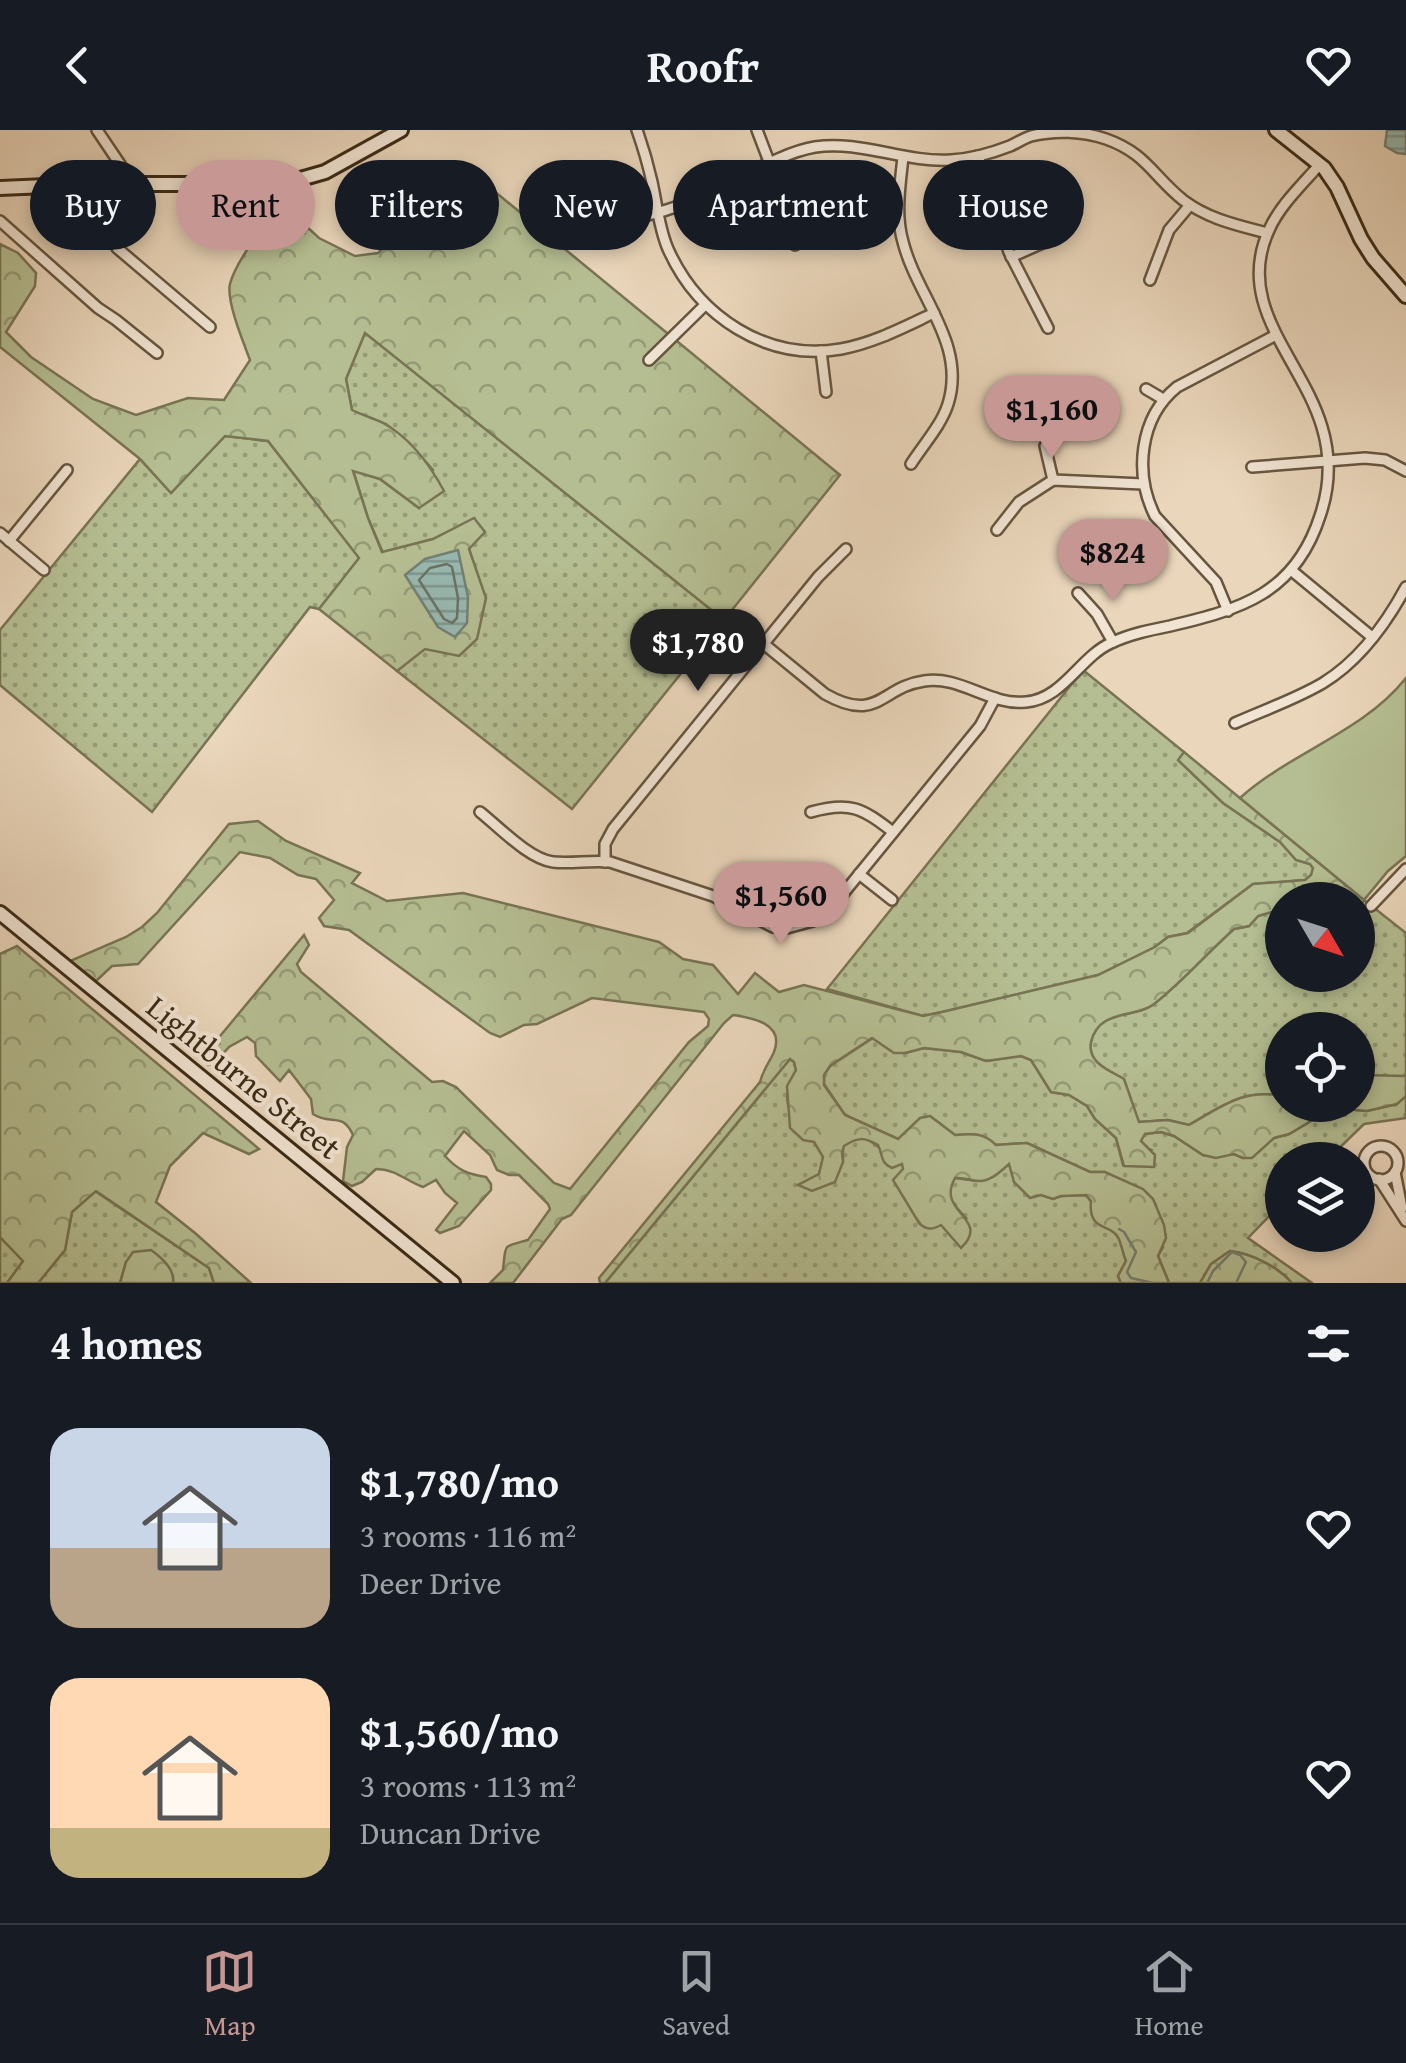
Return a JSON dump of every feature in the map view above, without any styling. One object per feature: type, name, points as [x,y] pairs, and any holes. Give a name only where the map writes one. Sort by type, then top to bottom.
[{"type":"street","points":[[97,130],[118,160]]},
{"type":"street","points":[[156,184],[264,185],[301,180],[325,172],[401,130]]},
{"type":"street","points":[[637,130],[660,228],[676,266],[706,305],[732,327],[762,342],[822,352],[860,344],[934,313]]},
{"type":"street","points":[[757,130],[770,160]]},
{"type":"street","points":[[1276,130],[1320,164],[1337,188],[1372,258],[1406,296]]},
{"type":"street","points":[[776,160],[828,146],[936,160],[978,156],[1030,136],[1065,131],[1095,135],[1131,151],[1190,205],[1213,218],[1267,233]]},
{"type":"street","points":[[978,156],[1011,256],[1048,328]]},
{"type":"street","points":[[903,157],[900,227],[906,254],[947,345],[950,394],[944,414],[911,464]]},
{"type":"street","points":[[736,621],[838,702],[880,702],[925,680],[951,682],[995,698],[1028,702],[1054,692],[1093,652],[1113,642],[1228,611],[1264,594],[1291,570],[1310,542],[1328,478],[1326,443],[1315,408],[1276,335],[1264,305],[1259,277],[1267,233],[1279,212],[1320,164]]},
{"type":"street","points":[[0,188],[30,187]]},
{"type":"street","points":[[1150,280],[1169,230],[1190,205]]},
{"type":"street","points":[[653,212],[673,206]]},
{"type":"street","points":[[0,221],[98,308],[157,353]]},
{"type":"street","points":[[119,250],[210,328]]},
{"type":"street","points":[[1011,256],[1025,250]]},
{"type":"street","points":[[649,360],[706,305]]},
{"type":"street","points":[[1228,611],[1216,582],[1155,516],[1143,484],[1148,431],[1163,399],[1198,374],[1276,335]]},
{"type":"street","points":[[822,352],[826,392]]},
{"type":"street","points":[[1146,388],[1163,399]]},
{"type":"street","points":[[1045,446],[1054,480]]},
{"type":"street","points":[[1252,468],[1365,458],[1385,460],[1406,471]]},
{"type":"street","points":[[9,541],[66,470]]},
{"type":"street","points":[[996,530],[1019,502],[1054,480],[1143,484]]},
{"type":"street","points":[[0,533],[44,570]]},
{"type":"street","points":[[605,862],[605,844],[613,830],[818,577],[846,548]]},
{"type":"street","points":[[1291,570],[1372,637]]},
{"type":"street","points":[[1236,723],[1326,681],[1342,669],[1390,616],[1406,587]]},
{"type":"street","points":[[1078,593],[1097,614],[1113,642]]},
{"type":"street","points":[[480,812],[535,856],[552,862],[605,862],[699,891],[773,927],[787,928],[812,921],[825,912],[980,726],[995,698]]},
{"type":"street","points":[[811,812],[845,806],[871,815],[894,832]]},
{"type":"street","points":[[1375,902],[1406,869]]},
{"type":"street","points":[[859,874],[892,900]]},
{"type":"street","name":"Lightburne Street","points":[[0,913],[453,1283]]},
{"type":"street","points":[[1367,1142],[1368,1136],[1392,1150],[1406,1146]]},
{"type":"street","points":[[1375,1148],[1380,1146]]},
{"type":"street","points":[[1392,1150],[1400,1164],[1405,1218]]},
{"type":"street","points":[[1375,1178],[1387,1178],[1400,1164]]},
{"type":"street","points":[[1375,1178],[1405,1218]]},
{"type":"green space","points":[[499,195],[519,211],[519,250],[566,250],[840,475],[724,620],[365,333],[346,379],[352,410],[402,436],[444,491],[419,508],[380,479],[353,471],[382,552],[433,539],[474,518],[485,532],[469,549],[486,598],[477,639],[459,656],[425,649],[397,671],[319,609],[359,558],[268,441],[225,436],[171,493],[140,459],[0,347],[0,244],[18,253],[36,273],[35,286],[6,332],[31,357],[93,399],[136,415],[188,398],[224,400],[250,360],[229,291],[233,274],[247,250],[315,250],[315,234],[335,246],[335,250],[355,256],[499,250]]},
{"type":"green space","points":[[365,332],[724,620],[572,809],[397,671],[485,598],[469,549],[474,519],[433,539],[383,553],[353,470],[380,479],[419,508],[433,470],[386,424],[352,411],[346,379]]},
{"type":"green space","points":[[225,436],[268,441],[360,558],[319,609],[310,607],[152,812],[0,685],[0,630],[140,459],[171,493]]},
{"type":"green space","points":[[1083,670],[1184,752],[1179,761],[1223,803],[1280,842],[1296,860],[1313,868],[1312,875],[1305,880],[1253,884],[1187,933],[1168,937],[1098,975],[923,1016],[827,989]]},
{"type":"green space","points":[[1406,678],[1406,856],[1375,887],[1375,882],[1342,882],[1240,798],[1348,728]]},
{"type":"green space","points":[[1184,752],[1342,882],[1279,882],[1305,880],[1313,868],[1296,860],[1280,842],[1223,803],[1178,760]]},
{"type":"green space","points":[[258,821],[286,841],[360,873],[352,883],[387,901],[463,893],[659,942],[683,959],[713,965],[738,994],[755,973],[779,992],[804,985],[923,1016],[1098,975],[1168,937],[1188,933],[1253,884],[1265,883],[1265,914],[1249,926],[1234,929],[1154,1004],[1102,1024],[1091,1042],[1092,1055],[1100,1065],[1124,1079],[1139,1122],[1168,1120],[1189,1125],[1233,1101],[1265,1094],[1265,1122],[1309,1122],[1265,1142],[1252,1158],[1203,1155],[1161,1132],[1145,1134],[1141,1141],[1155,1155],[1154,1167],[1124,1166],[1116,1138],[1087,1106],[1069,1095],[1051,1092],[1031,1060],[1021,1056],[986,1061],[961,1052],[924,1048],[894,1053],[872,1038],[830,1066],[824,1075],[824,1085],[845,1115],[898,1139],[920,1118],[930,1116],[955,1135],[982,1136],[996,1145],[1027,1143],[1090,1172],[1105,1172],[1143,1189],[1153,1199],[1164,1225],[1166,1238],[1158,1256],[1169,1283],[1121,1283],[1118,1276],[1126,1261],[1119,1239],[1093,1218],[1091,1201],[1086,1195],[1030,1198],[1014,1182],[1009,1164],[984,1181],[955,1178],[952,1199],[970,1229],[961,1248],[941,1225],[929,1228],[919,1223],[893,1180],[903,1169],[902,1164],[888,1166],[878,1145],[869,1141],[861,1139],[844,1146],[835,1182],[812,1191],[798,1185],[819,1174],[823,1157],[814,1142],[803,1140],[790,1128],[787,1086],[796,1070],[790,1059],[605,1283],[600,1283],[599,1278],[760,1082],[774,1052],[775,1034],[765,1024],[733,1015],[513,1283],[490,1283],[503,1270],[507,1248],[528,1240],[550,1209],[519,1175],[497,1170],[490,1155],[464,1131],[445,1156],[463,1171],[486,1177],[491,1190],[459,1226],[440,1233],[436,1230],[457,1203],[436,1180],[423,1187],[395,1173],[376,1169],[352,1186],[343,1181],[347,1147],[353,1135],[345,1123],[313,1114],[311,1099],[289,1070],[280,1081],[256,1056],[255,1043],[247,1037],[229,1047],[214,1064],[204,1061],[206,1053],[304,935],[309,945],[297,964],[301,972],[432,1082],[443,1081],[456,1087],[554,1183],[570,1189],[689,1042],[708,1026],[704,1012],[592,998],[500,1037],[349,930],[324,926],[319,918],[334,900],[316,879],[298,875],[270,858],[240,852],[138,964],[112,966],[96,981],[70,961],[142,927],[229,824]]},
{"type":"green space","points":[[1375,909],[1406,933],[1406,1076],[1375,1077],[1375,1012],[1265,1012],[1265,1094],[1244,1097],[1189,1125],[1168,1120],[1138,1122],[1124,1079],[1100,1065],[1092,1055],[1095,1031],[1109,1019],[1154,1004],[1234,929],[1249,926],[1265,914],[1265,992],[1375,992]]},
{"type":"green space","points":[[17,946],[259,1149],[249,1154],[203,1133],[170,1166],[156,1202],[251,1283],[214,1283],[209,1268],[96,1191],[72,1212],[65,1250],[38,1283],[7,1283],[23,1261],[0,1237],[0,954]]},
{"type":"green space","points":[[873,1038],[905,1053],[924,1048],[961,1052],[986,1061],[1021,1056],[1031,1060],[1051,1092],[1069,1095],[1087,1106],[1116,1138],[1123,1165],[1151,1150],[1140,1141],[1144,1134],[1161,1132],[1174,1136],[1203,1155],[1234,1154],[1243,1158],[1265,1144],[1265,1220],[1248,1238],[1312,1283],[1292,1283],[1264,1262],[1230,1251],[1211,1264],[1200,1283],[1169,1283],[1158,1256],[1163,1247],[1105,1172],[1090,1172],[1027,1143],[995,1145],[982,1136],[955,1135],[930,1116],[898,1139],[845,1115],[824,1084],[830,1066]]},
{"type":"green space","points":[[790,1059],[796,1070],[787,1102],[823,1158],[819,1174],[799,1185],[843,1162],[843,1146],[856,1138],[866,1138],[901,1163],[941,1225],[966,1218],[951,1200],[955,1178],[977,1181],[1010,1164],[1041,1195],[1053,1199],[1086,1195],[1120,1240],[1126,1261],[1118,1276],[1121,1283],[605,1283]]},
{"type":"green space","points":[[1375,1075],[1406,1076],[1406,1096],[1397,1104],[1375,1109]]},
{"type":"green space","points":[[1406,1096],[1406,1118],[1364,1124],[1346,1142],[1268,1142],[1309,1122],[1375,1122],[1375,1109],[1396,1104]]},
{"type":"green space","points":[[95,1191],[209,1268],[214,1283],[173,1283],[173,1276],[126,1262],[120,1283],[38,1283],[65,1250],[72,1212]]},
{"type":"green space","points":[[0,1237],[23,1261],[7,1283],[0,1283]]},
{"type":"green space","points":[[151,1250],[170,1269],[173,1283],[120,1283],[133,1252]]},
{"type":"green space","points":[[1230,1251],[1264,1262],[1292,1283],[1200,1283],[1211,1264]]},
{"type":"water","points":[[1387,130],[1406,130],[1406,154],[1385,146]]},
{"type":"water","points":[[458,550],[468,597],[467,623],[455,637],[438,627],[405,575],[425,559]]},
{"type":"waterway","points":[[1119,1229],[1136,1252],[1127,1272],[1131,1278],[1153,1283]]},
{"type":"waterway","points":[[1207,1283],[1232,1252],[1246,1262],[1236,1283]]}]
